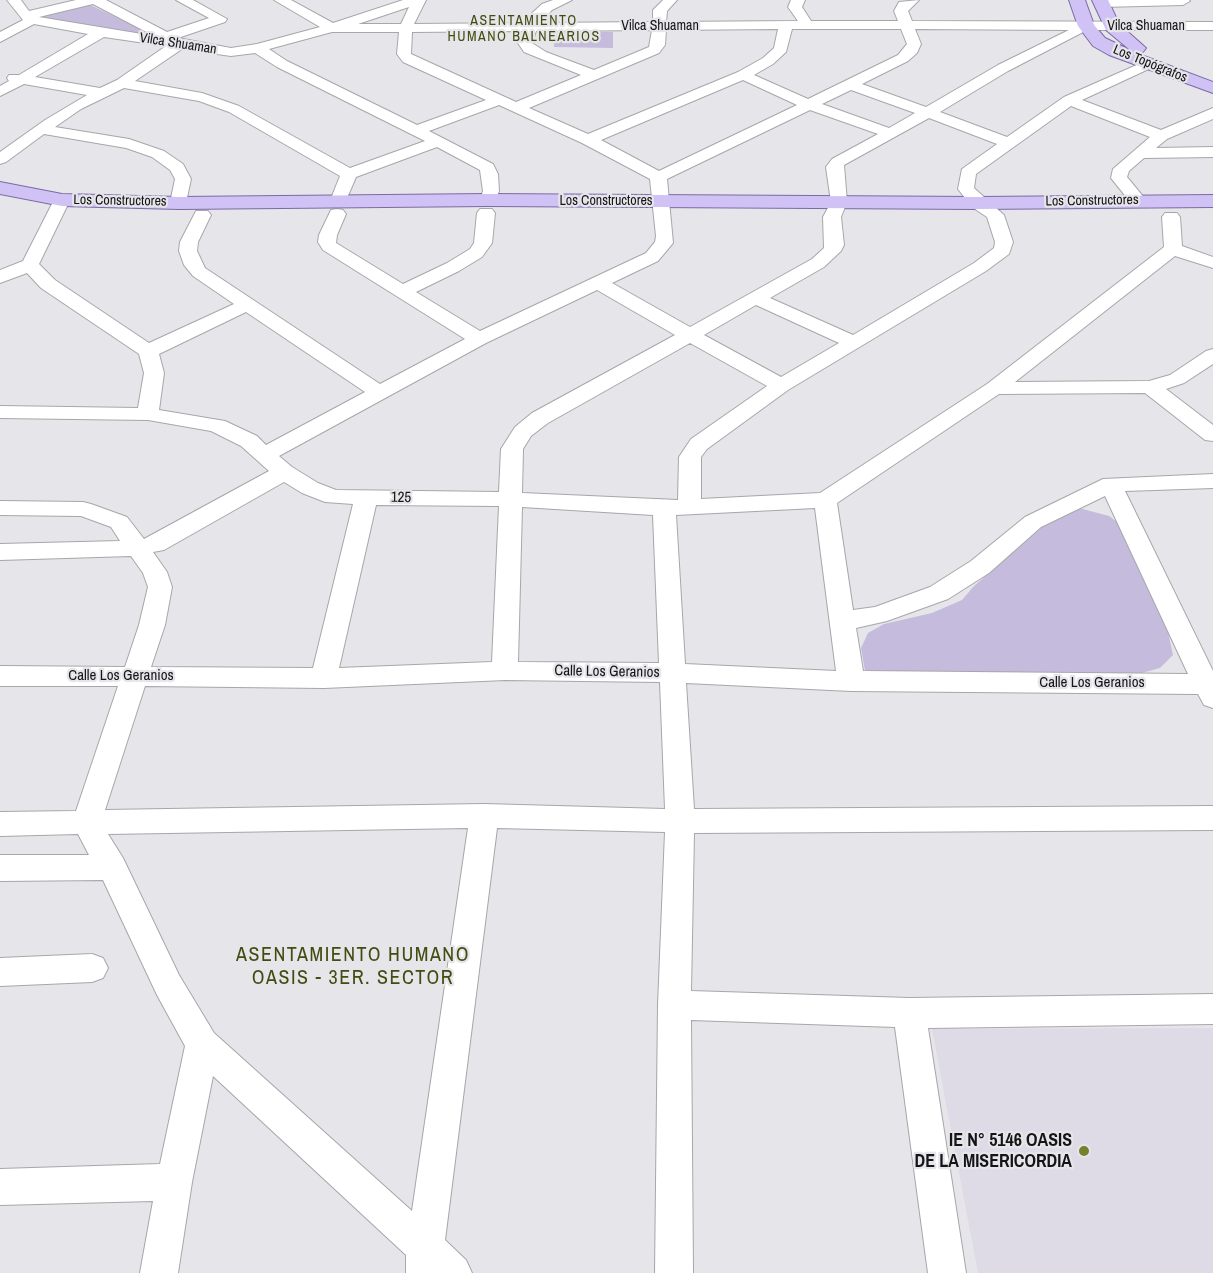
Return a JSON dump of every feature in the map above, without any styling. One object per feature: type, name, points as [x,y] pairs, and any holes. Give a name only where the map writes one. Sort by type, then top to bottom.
[{"type":"main road","name":"Los Topógrafos","points":[[1077,0],[1086,26],[1099,42],[1148,64],[1213,88]]},
{"type":"main road","name":"Los Topógrafos","points":[[1100,1],[1112,26],[1141,51],[1213,77]]},
{"type":"main road","name":"Los Constructores","points":[[0,188],[59,207],[179,203],[338,207],[986,209],[1213,217]]},
{"type":"main road","name":"Los Constructores","points":[[986,209],[1138,200],[1213,201]]},
{"type":"main road","name":"Los Constructores","points":[[0,205],[202,214],[338,207]]},
{"type":"street","points":[[15,0],[28,20]]},
{"type":"street","points":[[0,38],[28,20],[94,0],[173,41]]},
{"type":"street","points":[[0,159],[76,106],[122,83],[173,41],[220,19],[183,0]]},
{"type":"street","points":[[418,0],[406,27],[404,54],[408,59],[588,140],[658,177],[683,167],[909,54],[914,44],[901,11],[904,5],[912,0]]},
{"type":"street","points":[[288,1],[333,28],[418,0]]},
{"type":"street","points":[[528,0],[547,7]]},
{"type":"street","points":[[565,0],[547,7],[534,19],[525,43],[529,49],[594,75]]},
{"type":"street","points":[[518,107],[654,50],[658,45],[660,10],[670,0]]},
{"type":"street","points":[[1100,1],[1183,1],[1212,28]]},
{"type":"street","points":[[779,2],[796,3],[807,25]]},
{"type":"street","name":"Vilca Shuaman","points":[[9,20],[28,20],[173,41],[231,52],[258,48],[333,28],[786,25],[1212,28]]},
{"type":"street","points":[[588,140],[743,75],[768,61],[781,49],[786,25]]},
{"type":"street","points":[[505,671],[512,449],[523,432],[540,417],[806,270],[826,256],[835,245],[834,167],[838,162],[1003,68],[1086,26]]},
{"type":"street","points":[[0,92],[102,32]]},
{"type":"street","points":[[258,48],[282,64],[487,167],[491,181],[483,243],[476,253],[453,267],[402,291]]},
{"type":"street","points":[[674,1273],[674,1005],[680,820],[673,673],[676,507],[690,457],[699,444],[781,386],[996,257],[1004,250],[1004,242],[986,209],[966,189],[968,172],[1070,100],[1148,64]]},
{"type":"street","points":[[0,75],[103,93]]},
{"type":"street","points":[[743,75],[807,104],[890,133]]},
{"type":"street","points":[[122,83],[194,95],[234,109],[349,174],[439,141]]},
{"type":"street","points":[[849,84],[1010,143]]},
{"type":"street","points":[[416,130],[500,100]]},
{"type":"street","points":[[1070,100],[1161,136]]},
{"type":"street","points":[[1138,200],[1119,178],[1121,169],[1161,136],[1213,113]]},
{"type":"street","points":[[41,129],[129,144],[158,154],[177,167],[183,179],[179,203]]},
{"type":"street","points":[[1141,153],[1213,152]]},
{"type":"street","points":[[349,174],[328,235],[329,246],[479,339]]},
{"type":"street","points":[[263,455],[479,339],[640,263],[660,250],[665,236],[658,177]]},
{"type":"street","points":[[0,277],[30,265],[59,207]]},
{"type":"street","points":[[202,214],[189,242],[189,257],[200,272],[379,392]]},
{"type":"street","points":[[1170,217],[1173,249]]},
{"type":"street","points":[[1173,249],[1213,263]]},
{"type":"street","points":[[851,681],[825,500],[994,388],[1173,249]]},
{"type":"street","points":[[30,265],[48,284],[148,351],[154,373],[148,414]]},
{"type":"street","points":[[596,282],[781,386]]},
{"type":"street","points":[[755,298],[852,342]]},
{"type":"street","points":[[148,351],[246,305]]},
{"type":"street","points":[[994,388],[1150,387],[1178,379],[1213,355]]},
{"type":"street","points":[[1150,387],[1213,435]]},
{"type":"street","name":"125","points":[[1,410],[148,414],[217,426],[249,441],[284,472],[310,488],[333,497],[509,499],[676,507],[825,500]]},
{"type":"street","points":[[0,552],[138,548],[156,544],[284,472]]},
{"type":"street","points":[[843,621],[878,615],[939,593],[980,567],[1033,522],[1111,484],[1213,480]]},
{"type":"street","points":[[1111,484],[1211,688]]},
{"type":"street","points":[[324,678],[366,497]]},
{"type":"street","points":[[0,508],[83,509],[118,522],[155,572],[160,587],[158,603],[137,675],[86,823],[112,867],[168,985],[202,1044],[425,1260],[453,1273]]},
{"type":"street","name":"Calle Los Geranios","points":[[0,676],[137,675],[324,678],[505,671],[673,673],[851,681],[1211,688]]},
{"type":"street","points":[[425,1260],[484,816]]},
{"type":"street","points":[[0,824],[484,816],[680,820],[1213,818]]},
{"type":"street","points":[[0,868],[112,867]]},
{"type":"street","points":[[0,972],[92,968]]},
{"type":"street","points":[[674,1005],[909,1013],[1213,1009]]},
{"type":"street","points":[[909,1013],[947,1273]]},
{"type":"street","points":[[159,1273],[174,1182],[202,1044]]},
{"type":"street","points":[[0,1187],[174,1182]]},
{"type":"shaded area","points":[[86,3],[158,37],[59,21],[38,15]]},
{"type":"shaded area","points":[[555,32],[613,32],[613,48],[554,47]]},
{"type":"shaded area","points":[[1079,508],[1109,516],[1120,524],[1168,632],[1173,655],[1160,668],[1138,674],[870,673],[865,671],[861,648],[868,633],[884,624],[932,613],[962,600],[974,586],[1054,517]]},
{"type":"shaded area","name":"IE N° 5146 OASIS DE LA MISERICORDIA","points":[[1213,1028],[1213,1273],[978,1273],[932,1029]]},
{"type":"place","name":"IE N° 5146 OASIS DE LA MISERICORDIA","points":[[1084,1151]]},
{"type":"district","name":"ASENTAMIENTO HUMANO BALNEARIOS","points":[[524,30]]},
{"type":"district","name":"ASENTAMIENTO HUMANO OASIS - 3ER. SECTOR","points":[[353,968]]}]
